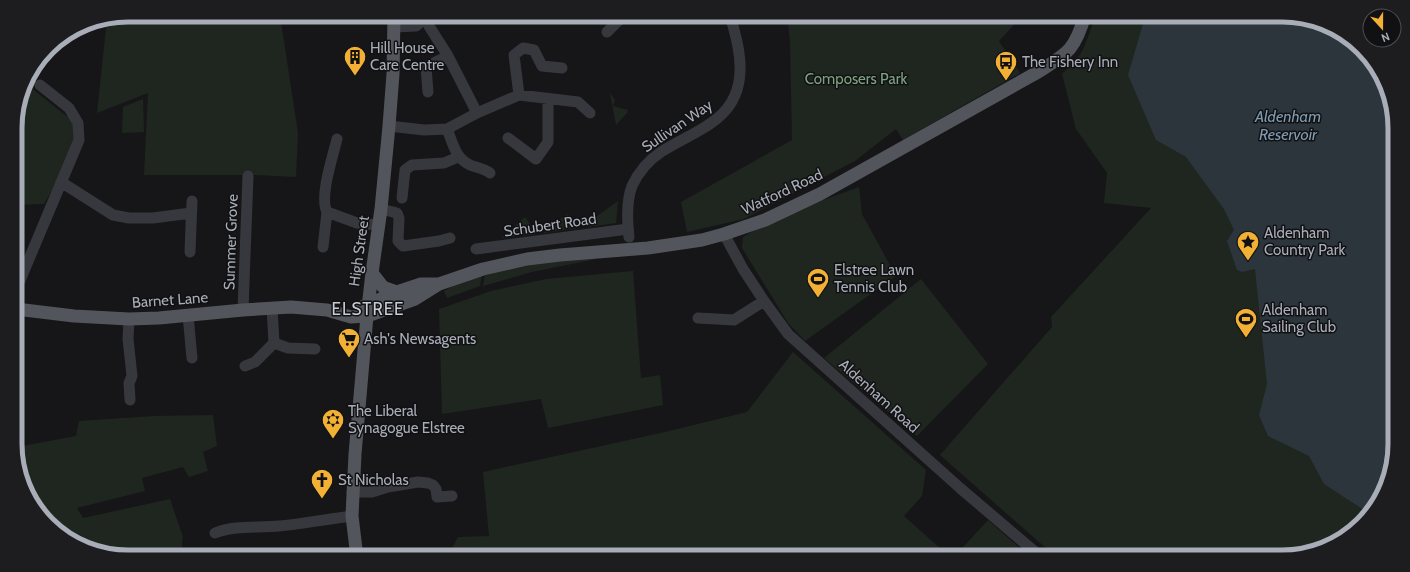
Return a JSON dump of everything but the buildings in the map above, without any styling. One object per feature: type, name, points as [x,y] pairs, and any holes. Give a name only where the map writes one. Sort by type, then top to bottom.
[{"type":"main road","name":"High Street","points":[[356,550],[352,516],[352,492],[360,386],[372,274],[381,209],[389,126],[394,52],[394,22]]},
{"type":"main road","name":"Watford Road","points":[[368,310],[415,299],[439,284],[483,269],[527,259],[560,254],[648,248],[679,244],[724,234],[765,220],[820,194],[1064,56],[1078,39],[1083,22]]},
{"type":"main road","points":[[372,274],[383,287],[397,292]]},
{"type":"main road","name":"Watford Road","points":[[368,310],[397,292],[421,284],[439,284]]},
{"type":"main road","points":[[366,331],[402,309],[415,299]]},
{"type":"main road","name":"Barnet Lane","points":[[22,310],[74,316],[129,319],[188,316],[291,307],[327,310],[352,317],[368,310]]},
{"type":"street","points":[[398,22],[416,26],[421,22]]},
{"type":"street","points":[[428,22],[448,56],[477,113]]},
{"type":"street","points":[[607,32],[617,22]]},
{"type":"street","name":"Sullivan Way","points":[[628,233],[628,204],[632,187],[639,174],[646,165],[661,152],[702,130],[716,120],[727,108],[734,96],[738,85],[740,61],[732,22]]},
{"type":"street","points":[[518,95],[514,55],[522,48],[534,50],[542,66],[562,68]]},
{"type":"street","points":[[428,92],[426,67],[448,56]]},
{"type":"street","points":[[22,276],[79,140],[78,123],[69,108],[40,86]]},
{"type":"street","points":[[389,126],[424,130],[448,128],[477,113],[518,95],[578,102],[590,113]]},
{"type":"street","points":[[508,138],[536,159],[548,142],[548,99]]},
{"type":"street","points":[[448,128],[458,157],[470,165],[484,168],[490,173]]},
{"type":"street","points":[[323,247],[327,178],[337,139]]},
{"type":"street","points":[[402,198],[406,170],[412,165],[444,163],[458,157]]},
{"type":"street","name":"Summer Grove","points":[[243,310],[248,176]]},
{"type":"street","points":[[61,182],[113,215],[130,218],[153,218],[191,213]]},
{"type":"street","points":[[190,252],[192,201]]},
{"type":"street","points":[[325,209],[357,223],[379,225]]},
{"type":"street","points":[[381,209],[397,213],[399,218],[398,241],[403,246],[450,238]]},
{"type":"street","name":"Schubert Road","points":[[476,249],[628,233]]},
{"type":"street","name":"Aldenham Road","points":[[724,234],[743,270],[788,334],[960,488],[1033,550]]},
{"type":"street","points":[[698,318],[734,320],[764,301]]},
{"type":"street","points":[[246,366],[255,362],[274,342],[272,308]]},
{"type":"street","points":[[188,316],[192,358]]},
{"type":"street","points":[[129,319],[128,338],[132,376],[129,383],[130,400]]},
{"type":"street","points":[[274,342],[288,348],[315,348]]},
{"type":"street","points":[[352,492],[372,492],[388,487],[418,482],[433,485],[436,489],[437,497],[452,496]]},
{"type":"street","points":[[215,533],[225,529],[253,526],[279,526],[352,516]]},
{"type":"green space","points":[[128,22],[281,22],[298,133],[296,177],[255,175],[144,175],[148,93],[97,113],[106,25]]},
{"type":"green space","name":"Composers Park","points":[[788,22],[1017,22],[999,41],[1020,73],[903,140],[896,129],[855,161],[744,219],[687,232],[681,202],[792,140],[790,41]]},
{"type":"green space","name":"Aldenham Country Park","points":[[1093,22],[1289,22],[1316,28],[1341,40],[1362,58],[1377,81],[1384,100],[1388,128],[1387,458],[1377,491],[1362,514],[1347,528],[1323,542],[1303,548],[1289,550],[1048,550],[940,455],[1052,327],[1051,317],[1151,208],[1104,203],[1107,173],[1076,129],[1062,74],[1080,55]]},
{"type":"green space","points":[[30,87],[69,118],[74,125],[75,140],[64,170],[44,204],[22,205],[22,121],[24,107]]},
{"type":"green space","points":[[610,93],[615,100],[613,106],[628,110],[616,125]]},
{"type":"green space","points":[[143,99],[144,132],[122,133],[123,107]]},
{"type":"green space","name":"Elstree Lawn Tennis Club","points":[[859,187],[862,214],[896,276],[805,341],[788,323],[742,248],[743,237],[770,222],[815,203]]},
{"type":"green space","points":[[618,201],[616,223],[588,227],[586,224]]},
{"type":"green space","points":[[567,214],[578,228],[543,233]]},
{"type":"green space","points":[[525,217],[537,234],[501,238]]},
{"type":"green space","points":[[574,258],[596,259],[532,272],[483,286],[485,273],[504,268]]},
{"type":"green space","points":[[633,271],[641,378],[660,375],[663,405],[548,428],[541,399],[442,414],[439,309],[491,291],[546,279]]},
{"type":"green space","points":[[482,274],[480,286],[447,298],[444,291],[463,280]]},
{"type":"green space","points":[[921,279],[988,364],[917,436],[824,358]]},
{"type":"green space","points":[[793,352],[926,470],[922,496],[904,516],[942,550],[451,550],[458,537],[489,536],[483,472],[665,432],[747,412]]},
{"type":"green space","points":[[213,415],[217,446],[203,452],[208,471],[189,477],[183,467],[142,478],[145,491],[77,508],[83,518],[170,499],[183,537],[182,550],[128,550],[107,548],[81,539],[58,524],[48,514],[33,491],[24,465],[22,446],[76,436],[79,421],[154,416]]},
{"type":"green space","points":[[988,520],[1022,550],[960,550]]},
{"type":"water","name":"Aldenham Reservoir","points":[[1143,22],[1289,22],[1303,24],[1329,33],[1352,48],[1362,58],[1377,81],[1384,100],[1388,128],[1388,444],[1386,465],[1382,478],[1377,491],[1365,510],[1324,484],[1309,456],[1268,436],[1259,415],[1267,384],[1255,269],[1242,272],[1237,270],[1227,241],[1234,230],[1224,209],[1186,157],[1156,140],[1128,75]]},
{"type":"place","name":"Hill House Care Centre","points":[[355,76]]},
{"type":"place","name":"The Fishery Inn","points":[[1006,82]]},
{"type":"place","name":"Aldenham Country Park","points":[[1248,262]]},
{"type":"place","name":"Elstree Lawn Tennis Club","points":[[818,298]]},
{"type":"place","name":"Aldenham Sailing Club","points":[[1246,338]]},
{"type":"place","name":"Ash's Newsagents","points":[[349,358]]},
{"type":"place","name":"The Liberal Synagogue Elstree","points":[[333,440]]},
{"type":"place","name":"St Nicholas","points":[[322,500]]},
{"type":"district","name":"ELSTREE","points":[[368,309]]}]
